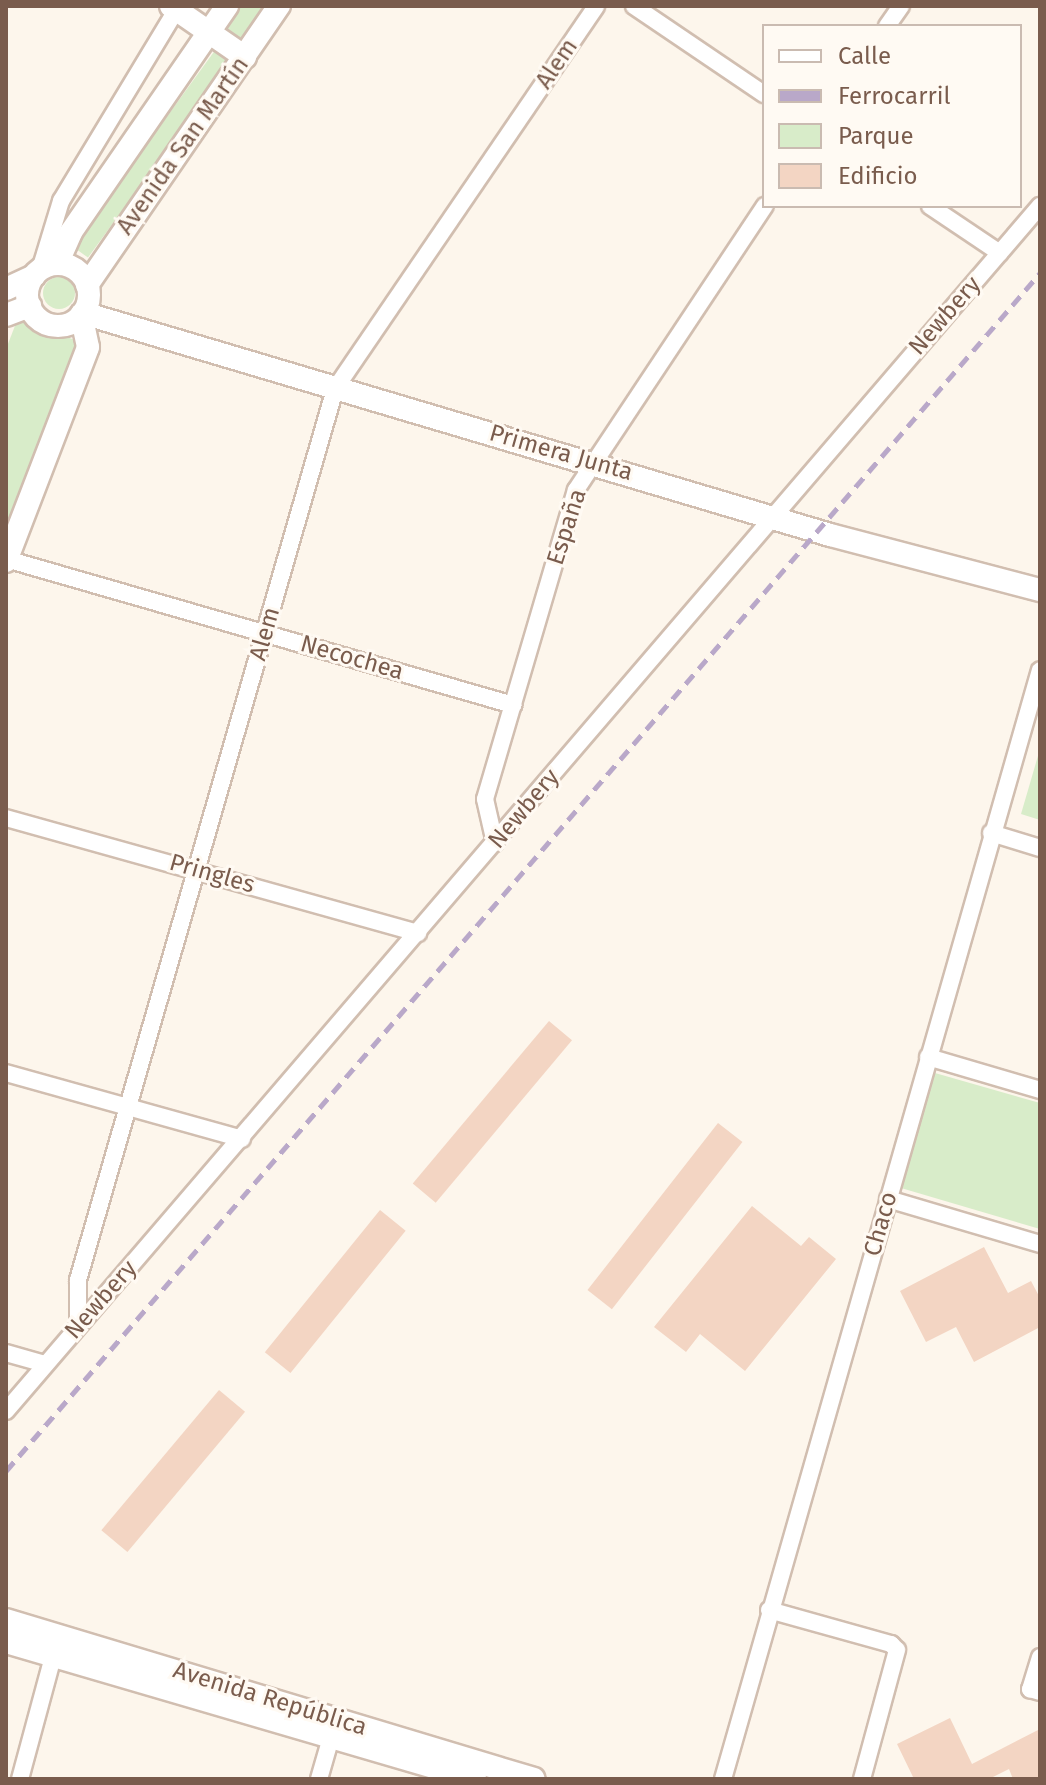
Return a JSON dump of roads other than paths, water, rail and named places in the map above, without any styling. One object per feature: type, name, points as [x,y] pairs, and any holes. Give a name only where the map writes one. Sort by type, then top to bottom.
[{"type":"main road","name":"Avenida San Martín","points":[[44,270],[227,6]]},
{"type":"main road","name":"Avenida San Martín","points":[[87,285],[279,6]]},
{"type":"main road","points":[[173,8],[245,57]]},
{"type":"main road","points":[[6,290],[44,270],[73,268],[87,285],[82,314],[88,347],[6,560]]},
{"type":"main road","points":[[6,315],[29,304],[44,270]]},
{"type":"main road","points":[[6,290],[29,304],[50,324],[68,324],[82,314]]},
{"type":"main road","name":"Primera Junta","points":[[82,314],[1040,590]]},
{"type":"main road","name":"Avenida República","points":[[6,1620],[56,1647]]},
{"type":"main road","name":"Avenida República","points":[[6,1642],[56,1647],[334,1727],[534,1779]]},
{"type":"main road","name":"Avenida República","points":[[334,1727],[475,1779]]},
{"type":"street","name":"Alem","points":[[78,1325],[78,1280],[335,389],[596,6]]},
{"type":"street","points":[[634,6],[762,93]]},
{"type":"street","points":[[888,24],[901,6]]},
{"type":"street","points":[[44,270],[61,201],[173,8]]},
{"type":"street","name":"Newbery","points":[[6,1411],[1040,206]]},
{"type":"street","name":"España","points":[[495,843],[485,799],[576,490],[764,208]]},
{"type":"street","points":[[933,208],[1000,253]]},
{"type":"street","name":"Necochea","points":[[6,560],[513,705]]},
{"type":"street","name":"Chaco","points":[[723,1779],[1040,670]]},
{"type":"street","name":"Pringles","points":[[6,818],[198,869],[418,933]]},
{"type":"street","points":[[991,833],[1040,848]]},
{"type":"street","points":[[928,1057],[1040,1090]]},
{"type":"street","points":[[6,1073],[242,1139]]},
{"type":"street","points":[[888,1199],[1040,1244]]},
{"type":"street","points":[[6,1353],[45,1364]]},
{"type":"street","points":[[769,1610],[891,1644],[897,1650],[862,1779]]},
{"type":"street","points":[[20,1779],[56,1647]]},
{"type":"street","points":[[1040,1657],[1030,1689],[1040,1692]]},
{"type":"street","points":[[319,1779],[334,1727]]},
{"type":"railway","points":[[6,1471],[1040,273]]}]
